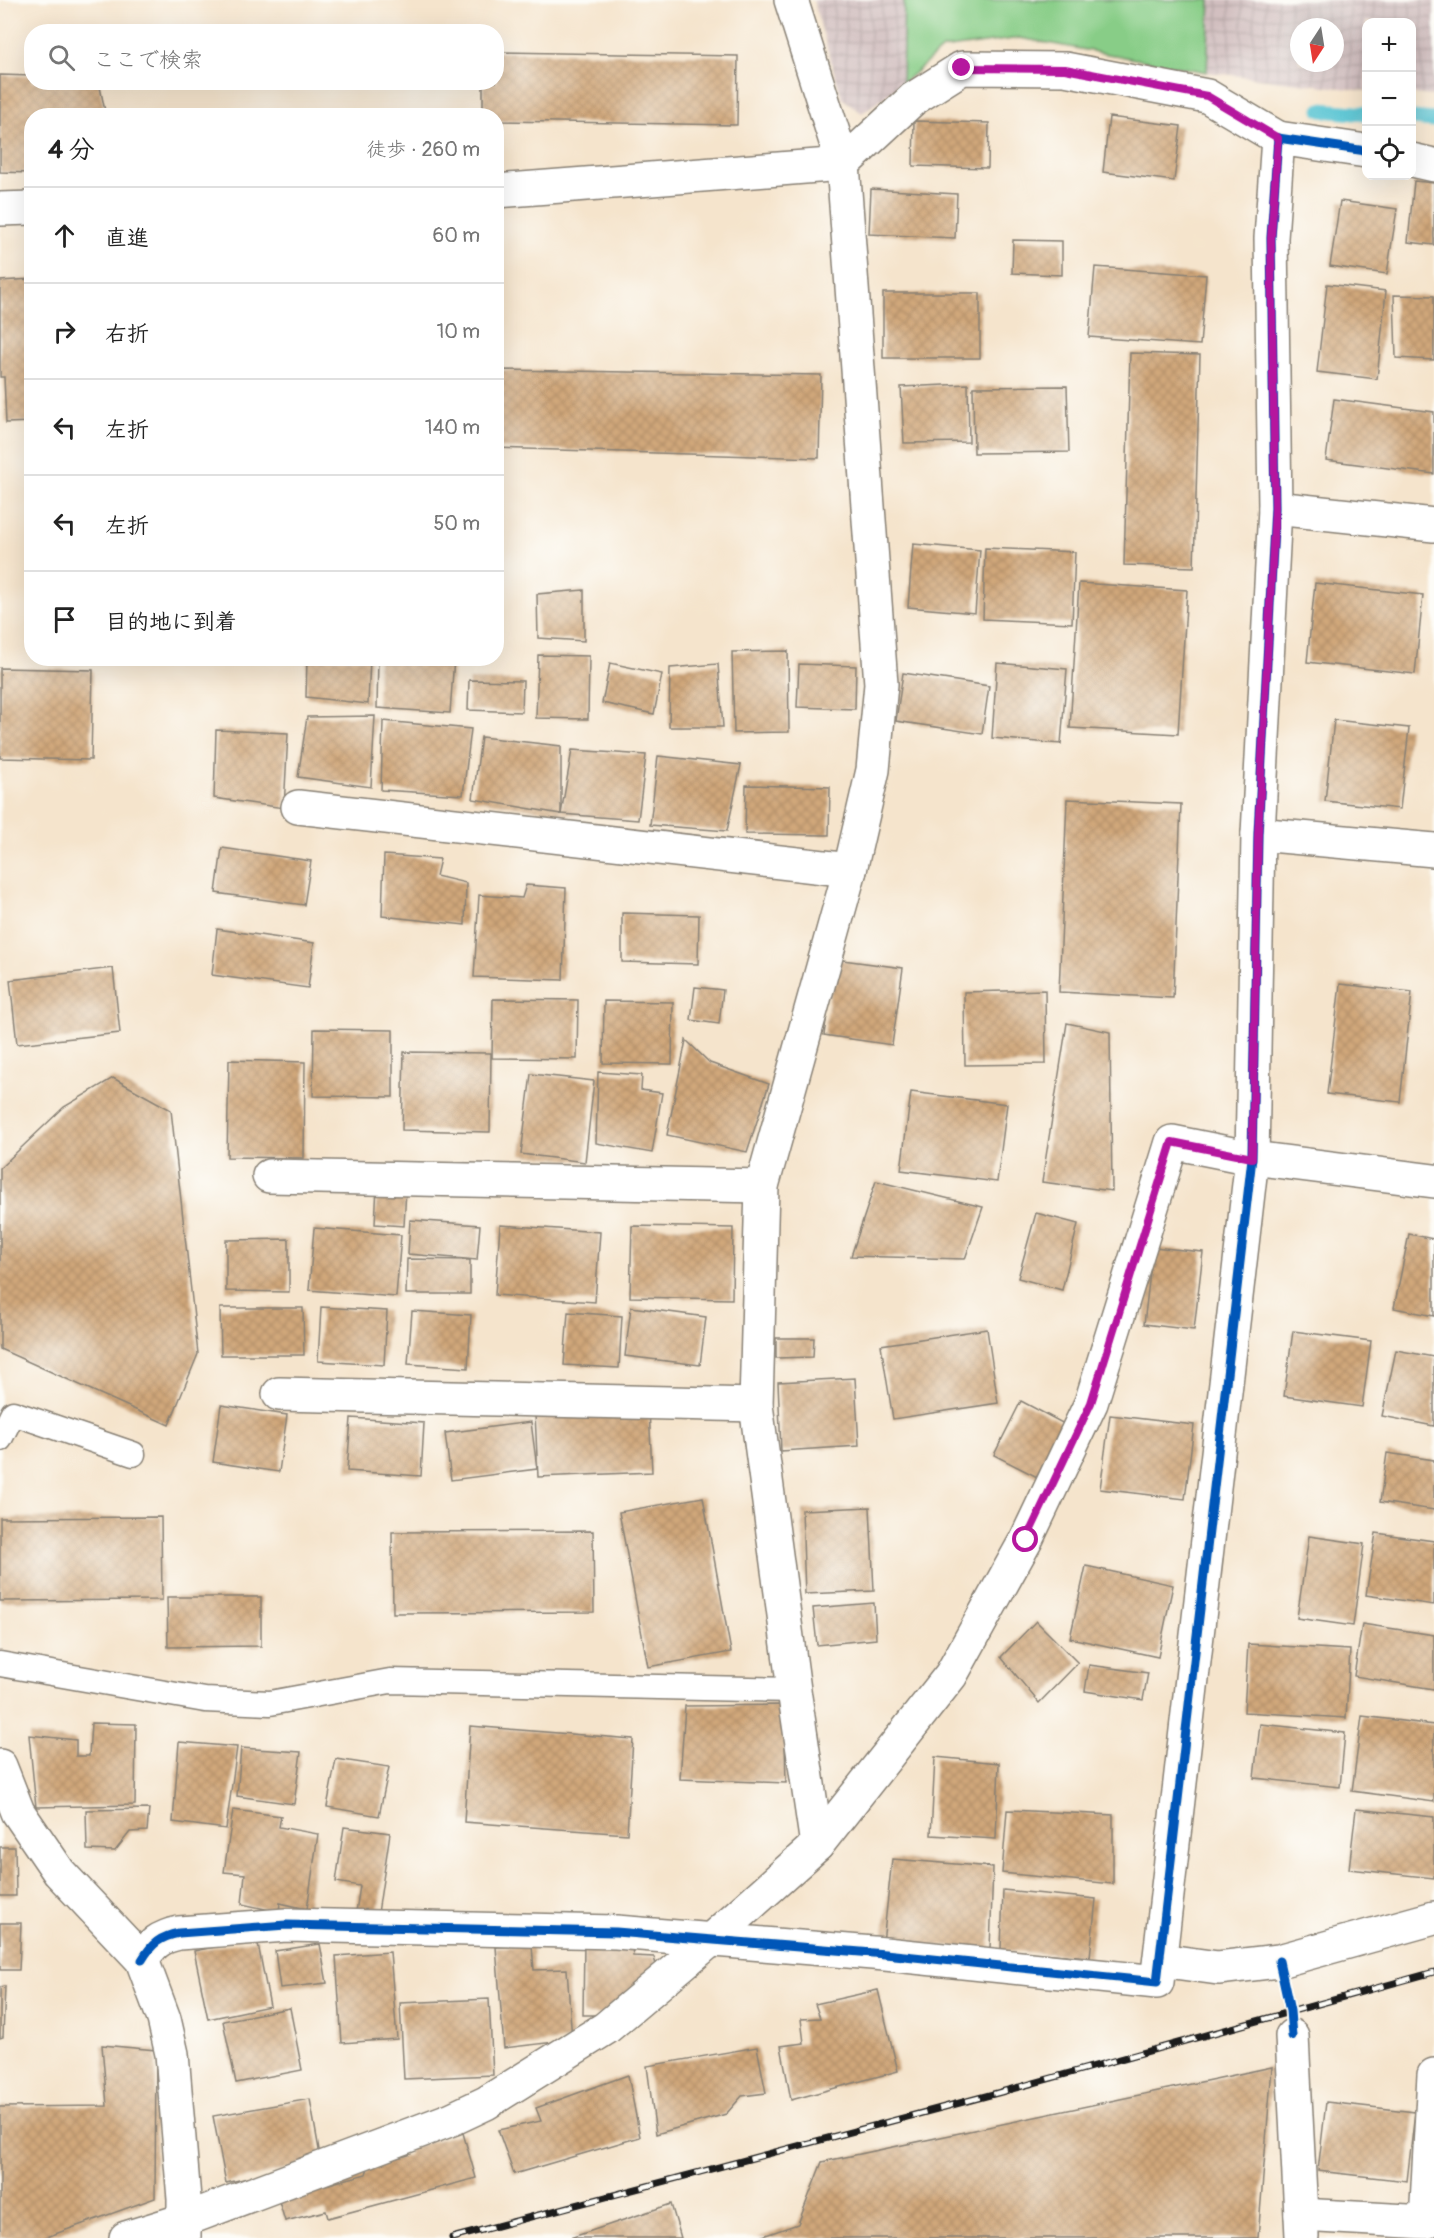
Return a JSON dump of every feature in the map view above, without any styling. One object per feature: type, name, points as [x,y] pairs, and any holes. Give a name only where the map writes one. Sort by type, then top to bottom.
[{"type":"street","points":[[791,0],[843,164],[881,684],[873,770],[850,870],[762,1186],[756,1405],[817,1845]]},
{"type":"street","points":[[504,190],[843,164],[913,99],[962,68],[1065,69],[1207,96],[1278,138],[1362,150]]},
{"type":"street","points":[[142,1960],[156,1941],[179,1933],[286,1925],[616,1932],[713,1938],[1157,1982],[1252,1158],[1258,834],[1275,508],[1271,238],[1278,138]]},
{"type":"street","points":[[1416,161],[1434,165]]},
{"type":"street","points":[[0,209],[24,208]]},
{"type":"street","points":[[1275,508],[1434,525]]},
{"type":"street","points":[[298,807],[850,870]]},
{"type":"street","points":[[1258,834],[1434,850]]},
{"type":"street","points":[[126,2238],[184,2229],[486,2103],[606,2028],[713,1938],[817,1845],[951,1675],[1026,1540],[1091,1403],[1172,1142],[1252,1158],[1434,1181]]},
{"type":"street","points":[[269,1176],[762,1186]]},
{"type":"street","points":[[279,1394],[756,1405]]},
{"type":"street","points":[[0,1766],[18,1812],[58,1872],[142,1960],[164,2019],[172,2054],[177,2100],[184,2229]]},
{"type":"street","points":[[1160,1960],[1218,1968],[1279,1961],[1434,1918]]},
{"type":"street","points":[[1292,2036],[1301,2227],[1426,2222],[1434,2075]]},
{"type":"lane","points":[[0,1439],[13,1413],[133,1454]]},
{"type":"lane","points":[[0,1664],[205,1700],[270,1703],[390,1680],[794,1690]]},
{"type":"shaded area","points":[[813,0],[904,0],[902,84],[862,113],[842,98]]},
{"type":"shaded area","points":[[1210,0],[1434,0],[1434,96],[1416,94],[1416,18],[1362,18],[1362,91],[1207,72]]},
{"type":"green space","points":[[904,0],[1210,0],[1207,72],[1020,38],[942,49],[902,84]]},
{"type":"building","points":[[504,52],[738,56],[737,125],[504,121],[504,108],[483,108],[483,90],[504,90]]},
{"type":"building","points":[[0,75],[24,76],[24,90],[101,90],[104,108],[24,108],[24,173],[0,172]]},
{"type":"building","points":[[1109,117],[1181,126],[1174,181],[1103,172]]},
{"type":"building","points":[[914,121],[989,123],[988,168],[913,166]]},
{"type":"building","points":[[1414,181],[1434,183],[1434,245],[1408,242]]},
{"type":"building","points":[[871,189],[957,194],[955,238],[869,234]]},
{"type":"building","points":[[1340,201],[1397,209],[1387,274],[1330,266]]},
{"type":"building","points":[[1013,240],[1062,241],[1062,275],[1012,273]]},
{"type":"building","points":[[1095,267],[1206,275],[1200,345],[1089,337]]},
{"type":"building","points":[[24,280],[24,422],[6,423],[4,377],[0,377],[0,281]]},
{"type":"building","points":[[1327,284],[1386,291],[1377,379],[1317,372]]},
{"type":"building","points":[[883,293],[980,293],[980,358],[883,358]]},
{"type":"building","points":[[1394,295],[1434,296],[1434,360],[1396,358]]},
{"type":"building","points":[[1130,353],[1200,355],[1194,567],[1124,565]]},
{"type":"building","points":[[504,370],[821,375],[819,458],[504,448]]},
{"type":"building","points":[[968,384],[969,442],[904,443],[901,387]]},
{"type":"building","points":[[1067,386],[1069,452],[974,453],[973,387]]},
{"type":"building","points":[[1334,399],[1434,412],[1434,474],[1326,460]]},
{"type":"building","points":[[913,544],[980,550],[975,613],[908,607]]},
{"type":"building","points":[[985,548],[1075,552],[1072,623],[983,619]]},
{"type":"building","points":[[1079,583],[1187,590],[1178,734],[1070,728]]},
{"type":"building","points":[[1315,583],[1423,595],[1415,674],[1307,662]]},
{"type":"building","points":[[584,590],[584,641],[538,638],[537,594]]},
{"type":"building","points":[[788,651],[789,732],[734,733],[732,652]]},
{"type":"building","points":[[538,655],[589,656],[588,719],[536,718]]},
{"type":"building","points":[[610,663],[662,674],[654,714],[602,703]]},
{"type":"building","points":[[997,663],[1067,669],[1061,744],[992,738]]},
{"type":"building","points":[[718,664],[723,727],[669,727],[670,668]]},
{"type":"building","points":[[799,664],[856,666],[855,709],[797,707]]},
{"type":"building","points":[[307,666],[370,666],[368,704],[306,697]]},
{"type":"building","points":[[378,666],[453,666],[450,713],[377,708]]},
{"type":"building","points":[[0,668],[93,670],[91,760],[0,758]]},
{"type":"building","points":[[903,673],[989,686],[982,734],[896,721]]},
{"type":"building","points":[[469,680],[523,681],[522,712],[468,710]]},
{"type":"building","points":[[375,716],[371,787],[298,777],[307,717]]},
{"type":"building","points":[[1334,720],[1409,728],[1400,809],[1325,801]]},
{"type":"building","points":[[383,721],[471,729],[463,795],[381,790]]},
{"type":"building","points":[[216,730],[288,733],[284,808],[214,798]]},
{"type":"building","points":[[481,737],[561,746],[561,814],[473,799]]},
{"type":"building","points":[[572,750],[646,755],[638,820],[561,814]]},
{"type":"building","points":[[658,756],[741,765],[727,831],[650,825]]},
{"type":"building","points":[[746,785],[830,787],[829,835],[745,834]]},
{"type":"building","points":[[1067,799],[1181,804],[1173,998],[1059,992]]},
{"type":"building","points":[[222,848],[311,861],[304,905],[216,893]]},
{"type":"building","points":[[384,855],[440,859],[436,876],[466,883],[465,925],[382,916]]},
{"type":"building","points":[[526,885],[566,888],[563,980],[474,977],[479,895],[522,898]]},
{"type":"building","points":[[622,913],[699,915],[698,964],[622,962]]},
{"type":"building","points":[[217,929],[314,943],[308,988],[212,975]]},
{"type":"building","points":[[835,959],[903,968],[892,1045],[824,1035]]},
{"type":"building","points":[[113,968],[120,1033],[17,1044],[10,980]]},
{"type":"building","points":[[1340,984],[1412,992],[1400,1102],[1327,1094]]},
{"type":"building","points":[[695,987],[723,990],[719,1024],[691,1020]]},
{"type":"building","points":[[1045,990],[1046,1064],[965,1065],[964,992]]},
{"type":"building","points":[[493,999],[578,1000],[577,1059],[492,1058]]},
{"type":"building","points":[[604,1001],[673,1002],[672,1064],[603,1063]]},
{"type":"building","points":[[1067,1023],[1110,1032],[1112,1191],[1042,1182]]},
{"type":"building","points":[[314,1029],[393,1030],[393,1097],[313,1096]]},
{"type":"building","points":[[686,1040],[710,1063],[769,1084],[747,1152],[667,1135]]},
{"type":"building","points":[[404,1052],[491,1053],[490,1132],[402,1130]]},
{"type":"building","points":[[229,1060],[305,1062],[304,1158],[227,1157]]},
{"type":"building","points":[[598,1072],[642,1075],[641,1090],[662,1093],[652,1153],[596,1143]]},
{"type":"building","points":[[531,1074],[594,1081],[585,1162],[521,1154]]},
{"type":"building","points":[[113,1078],[171,1110],[198,1354],[169,1425],[0,1349],[0,1168],[64,1107]]},
{"type":"building","points":[[911,1092],[1007,1104],[997,1182],[901,1170]]},
{"type":"building","points":[[876,1181],[983,1207],[965,1259],[851,1256]]},
{"type":"building","points":[[377,1186],[406,1188],[404,1226],[375,1224]]},
{"type":"building","points":[[1036,1213],[1078,1224],[1062,1290],[1018,1278]]},
{"type":"building","points":[[410,1220],[480,1225],[477,1260],[408,1254]]},
{"type":"building","points":[[500,1225],[600,1232],[595,1302],[495,1295]]},
{"type":"building","points":[[632,1226],[733,1228],[732,1299],[630,1297]]},
{"type":"building","points":[[314,1228],[401,1235],[396,1297],[309,1290]]},
{"type":"building","points":[[1409,1234],[1434,1239],[1434,1316],[1394,1308]]},
{"type":"building","points":[[289,1239],[289,1292],[226,1291],[226,1240]]},
{"type":"building","points":[[1153,1247],[1203,1252],[1194,1330],[1144,1324]]},
{"type":"building","points":[[407,1259],[470,1260],[470,1294],[406,1294]]},
{"type":"building","points":[[321,1307],[387,1311],[384,1365],[318,1361]]},
{"type":"building","points":[[631,1307],[706,1317],[700,1365],[625,1356]]},
{"type":"building","points":[[220,1308],[303,1308],[304,1355],[221,1355]]},
{"type":"building","points":[[412,1311],[471,1315],[468,1368],[408,1364]]},
{"type":"building","points":[[568,1312],[622,1316],[619,1368],[564,1365]]},
{"type":"building","points":[[987,1329],[998,1403],[893,1419],[881,1345]]},
{"type":"building","points":[[1293,1331],[1371,1341],[1362,1407],[1284,1396]]},
{"type":"building","points":[[776,1338],[814,1338],[813,1357],[776,1358]]},
{"type":"building","points":[[1396,1350],[1434,1357],[1434,1426],[1382,1416]]},
{"type":"building","points":[[855,1378],[859,1446],[781,1451],[778,1382]]},
{"type":"building","points":[[1021,1401],[1070,1427],[1043,1480],[994,1455]]},
{"type":"building","points":[[221,1405],[287,1415],[279,1472],[213,1462]]},
{"type":"building","points":[[649,1409],[652,1472],[538,1477],[535,1414]]},
{"type":"building","points":[[1110,1415],[1194,1425],[1185,1499],[1100,1489]]},
{"type":"building","points":[[351,1418],[424,1423],[421,1476],[347,1471]]},
{"type":"building","points":[[531,1422],[537,1469],[451,1480],[445,1433]]},
{"type":"building","points":[[1387,1453],[1434,1460],[1434,1510],[1380,1502]]},
{"type":"building","points":[[703,1497],[731,1652],[648,1667],[619,1512]]},
{"type":"building","points":[[870,1507],[874,1591],[805,1594],[802,1510]]},
{"type":"building","points":[[161,1517],[162,1600],[0,1601],[0,1518]]},
{"type":"building","points":[[593,1531],[594,1612],[393,1613],[392,1532]]},
{"type":"building","points":[[1376,1533],[1434,1541],[1434,1605],[1366,1595]]},
{"type":"building","points":[[1309,1536],[1364,1544],[1353,1626],[1297,1618]]},
{"type":"building","points":[[1086,1566],[1173,1585],[1158,1657],[1070,1638]]},
{"type":"building","points":[[167,1597],[261,1597],[261,1646],[168,1647]]},
{"type":"building","points":[[874,1603],[876,1639],[817,1645],[813,1608]]},
{"type":"building","points":[[1036,1621],[1078,1663],[1039,1703],[1001,1657]]},
{"type":"building","points":[[1362,1624],[1434,1635],[1434,1689],[1354,1676]]},
{"type":"building","points":[[1248,1644],[1350,1650],[1346,1718],[1244,1712]]},
{"type":"building","points":[[1089,1665],[1148,1673],[1143,1700],[1085,1691]]},
{"type":"building","points":[[784,1705],[786,1783],[680,1779],[685,1706]]},
{"type":"building","points":[[1362,1716],[1434,1725],[1434,1802],[1352,1791]]},
{"type":"building","points":[[91,1723],[136,1724],[135,1805],[36,1807],[29,1735],[76,1740],[76,1756],[89,1756]]},
{"type":"building","points":[[1260,1724],[1345,1733],[1340,1787],[1254,1778]]},
{"type":"building","points":[[470,1726],[633,1739],[627,1834],[464,1822]]},
{"type":"building","points":[[179,1742],[237,1747],[226,1829],[173,1822]]},
{"type":"building","points":[[241,1748],[301,1752],[294,1804],[237,1796]]},
{"type":"building","points":[[935,1757],[999,1763],[996,1839],[931,1835]]},
{"type":"building","points":[[336,1759],[389,1767],[379,1816],[327,1807]]},
{"type":"building","points":[[149,1809],[147,1831],[130,1832],[115,1851],[87,1850],[86,1810]]},
{"type":"building","points":[[1356,1809],[1434,1817],[1434,1878],[1349,1869]]},
{"type":"building","points":[[233,1810],[281,1816],[279,1827],[318,1834],[307,1909],[280,1903],[279,1912],[242,1904],[245,1874],[224,1872]]},
{"type":"building","points":[[1007,1810],[1113,1815],[1113,1884],[1002,1873]]},
{"type":"building","points":[[344,1827],[390,1833],[378,1913],[356,1912],[360,1886],[336,1882]]},
{"type":"building","points":[[0,1847],[15,1847],[16,1896],[0,1896]]},
{"type":"building","points":[[892,1859],[993,1867],[990,1949],[883,1943]]},
{"type":"building","points":[[1003,1890],[1096,1899],[1090,1957],[1001,1950]]},
{"type":"building","points":[[0,1923],[21,1923],[19,1970],[0,1970]]},
{"type":"building","points":[[631,1938],[633,1956],[654,1957],[657,1969],[602,2015],[583,2015],[584,1942]]},
{"type":"building","points":[[257,1939],[270,2006],[208,2019],[194,1951]]},
{"type":"building","points":[[320,1944],[327,1983],[280,1988],[275,1951]]},
{"type":"building","points":[[532,1946],[534,1970],[567,1969],[572,2040],[504,2048],[496,1947]]},
{"type":"building","points":[[390,1952],[397,2039],[342,2043],[336,1956]]},
{"type":"building","points":[[5,1986],[3,2037],[0,2038],[0,1987]]},
{"type":"building","points":[[878,1990],[898,2071],[791,2100],[781,2046],[804,2043],[801,2019],[820,2018],[815,2004]]},
{"type":"building","points":[[489,1999],[493,2075],[404,2079],[400,2003]]},
{"type":"building","points":[[290,2008],[302,2070],[236,2083],[223,2021]]},
{"type":"building","points":[[102,2045],[156,2050],[155,2198],[44,2238],[0,2238],[0,2107],[107,2106]]},
{"type":"building","points":[[757,2047],[766,2093],[742,2096],[726,2114],[656,2134],[647,2066]]},
{"type":"building","points":[[1272,2067],[1258,2238],[757,2238],[798,2224],[822,2162]]},
{"type":"building","points":[[628,2075],[640,2137],[514,2174],[498,2130],[541,2121],[536,2108]]},
{"type":"building","points":[[310,2099],[321,2161],[226,2183],[213,2116]]},
{"type":"building","points":[[1326,2102],[1415,2112],[1407,2181],[1318,2171]]},
{"type":"building","points":[[463,2133],[476,2178],[328,2218],[326,2211],[285,2221],[278,2198],[366,2174],[369,2165],[409,2155],[411,2147]]},
{"type":"building","points":[[671,2204],[681,2238],[570,2238]]},
{"type":"waterway","points":[[1321,110],[1362,114]]},
{"type":"waterway","points":[[1416,118],[1434,120]]},
{"type":"railway","points":[[452,2238],[1001,2092],[1434,1972]]},
{"type":"cycle path","points":[[142,1960],[157,1942],[179,1933],[286,1925],[616,1932],[885,1954],[1157,1982],[1252,1158],[1258,834],[1275,508],[1271,238],[1278,138],[1362,150]]},
{"type":"cycle path","points":[[1279,1961],[1290,2011],[1292,2036]]},
{"type":"route","points":[[962,68],[1065,69],[1207,96],[1278,138],[1271,238],[1275,508],[1258,834],[1252,1158],[1172,1142],[1091,1403],[1026,1540]]}]
